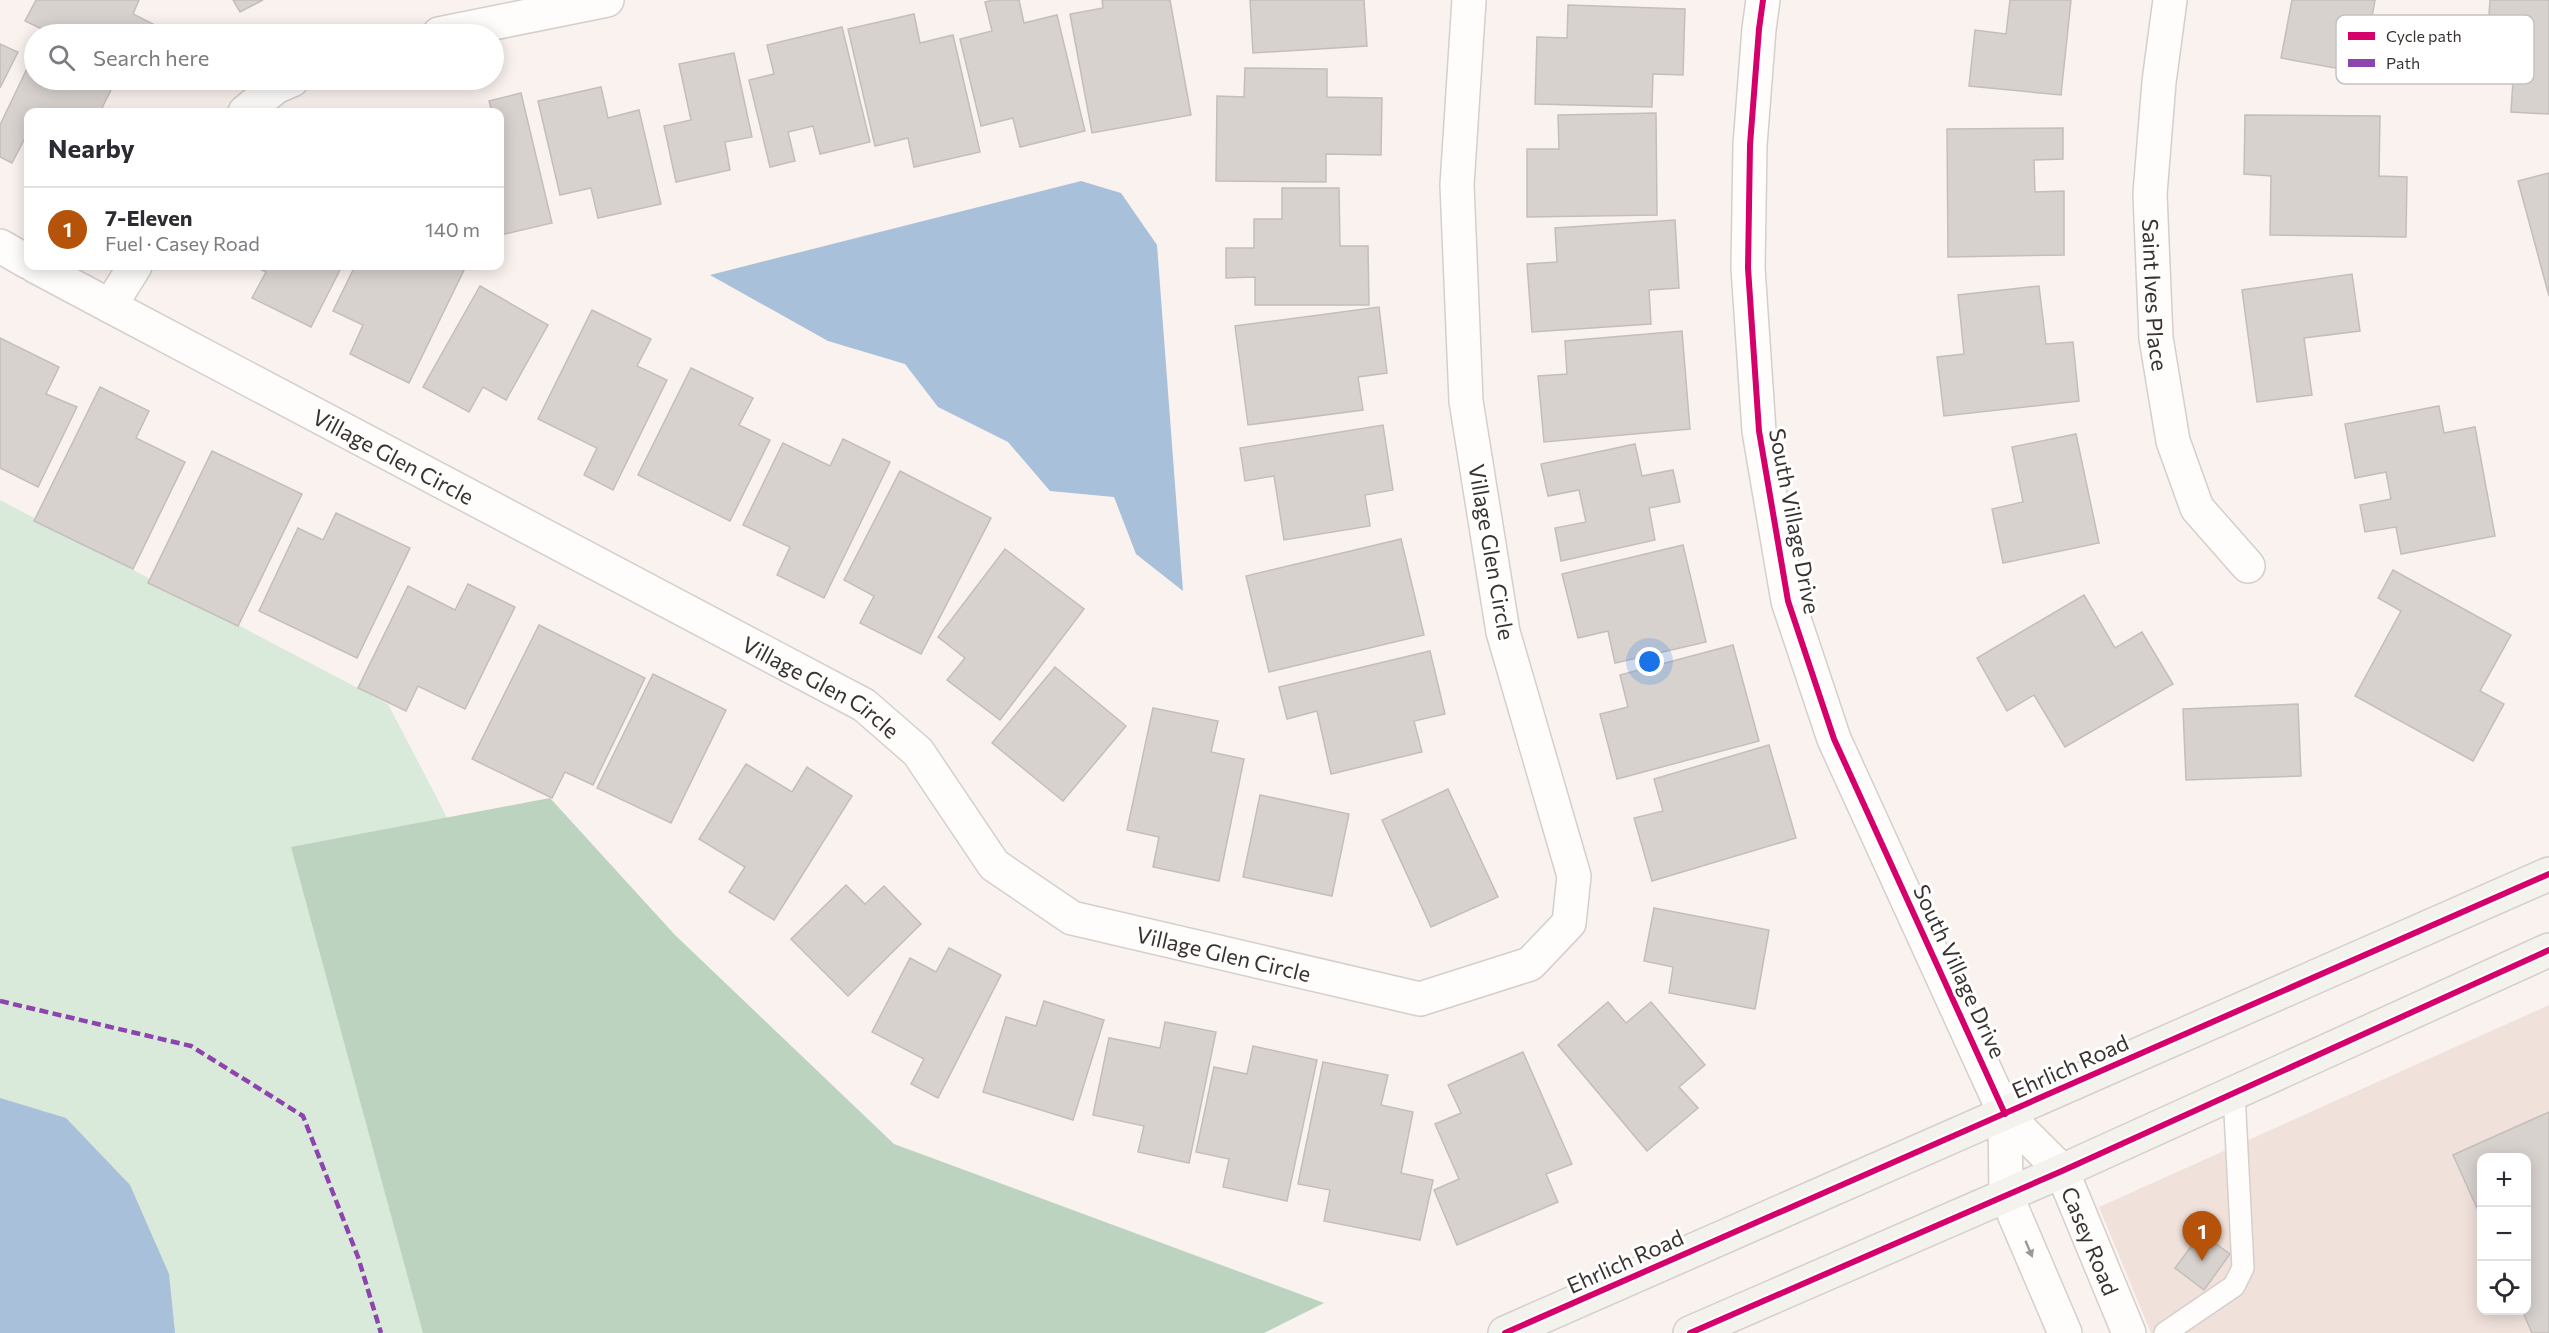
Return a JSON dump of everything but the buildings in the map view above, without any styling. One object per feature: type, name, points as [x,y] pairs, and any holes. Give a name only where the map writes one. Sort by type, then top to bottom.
[{"type":"main road","name":"Ehrlich Road","points":[[1505,1333],[2549,874]]},
{"type":"main road","points":[[1690,1333],[2062,1171],[2549,950]]},
{"type":"street","points":[[488,24],[607,0]]},
{"type":"street","name":"Village Glen Circle","points":[[42,270],[864,705],[918,752],[994,865],[1072,918],[1420,999],[1530,964],[1569,923],[1574,876],[1503,632],[1466,401],[1457,185],[1469,0]]},
{"type":"street","name":"South Village Drive","points":[[1763,0],[1750,145],[1748,268],[1759,431],[1788,601],[1834,739],[2005,1114]]},
{"type":"street","name":"Saint Ives Place","points":[[2170,0],[2158,82],[2150,194],[2156,338],[2173,441],[2197,508],[2248,566]]},
{"type":"street","points":[[250,108],[272,90]]},
{"type":"street","points":[[0,246],[24,260]]},
{"type":"street","points":[[110,306],[132,270]]},
{"type":"street","points":[[2005,1114],[2006,1195],[2065,1333]]},
{"type":"street","name":"Casey Road","points":[[2005,1114],[2062,1171],[2129,1333]]},
{"type":"lane","points":[[2165,1333],[2234,1286],[2243,1268],[2234,1093]]},
{"type":"shaded area","points":[[2549,1005],[2549,1333],[2151,1333],[2099,1207]]},
{"type":"green space","points":[[0,500],[388,704],[715,1333],[0,1333]]},
{"type":"green space","points":[[550,798],[675,935],[894,1144],[1324,1303],[1264,1333],[423,1333],[291,847]]},
{"type":"water","points":[[1081,181],[1121,193],[1157,245],[1183,591],[1136,554],[1114,497],[1050,491],[1008,442],[938,407],[905,364],[828,341],[710,275]]},
{"type":"water","points":[[0,1098],[66,1118],[130,1185],[169,1274],[175,1333],[0,1333]]},
{"type":"marked path","points":[[0,1001],[191,1046],[303,1116],[358,1257],[381,1333]]},
{"type":"cycle path","points":[[1763,0],[1750,145],[1748,268],[1759,431],[1788,601],[1834,739],[2005,1114]]},
{"type":"cycle path","points":[[1505,1333],[2549,874]]},
{"type":"cycle path","points":[[1690,1333],[2062,1171],[2549,950]]},
{"type":"place","name":"7-Eleven","points":[[2202,1261]]}]
